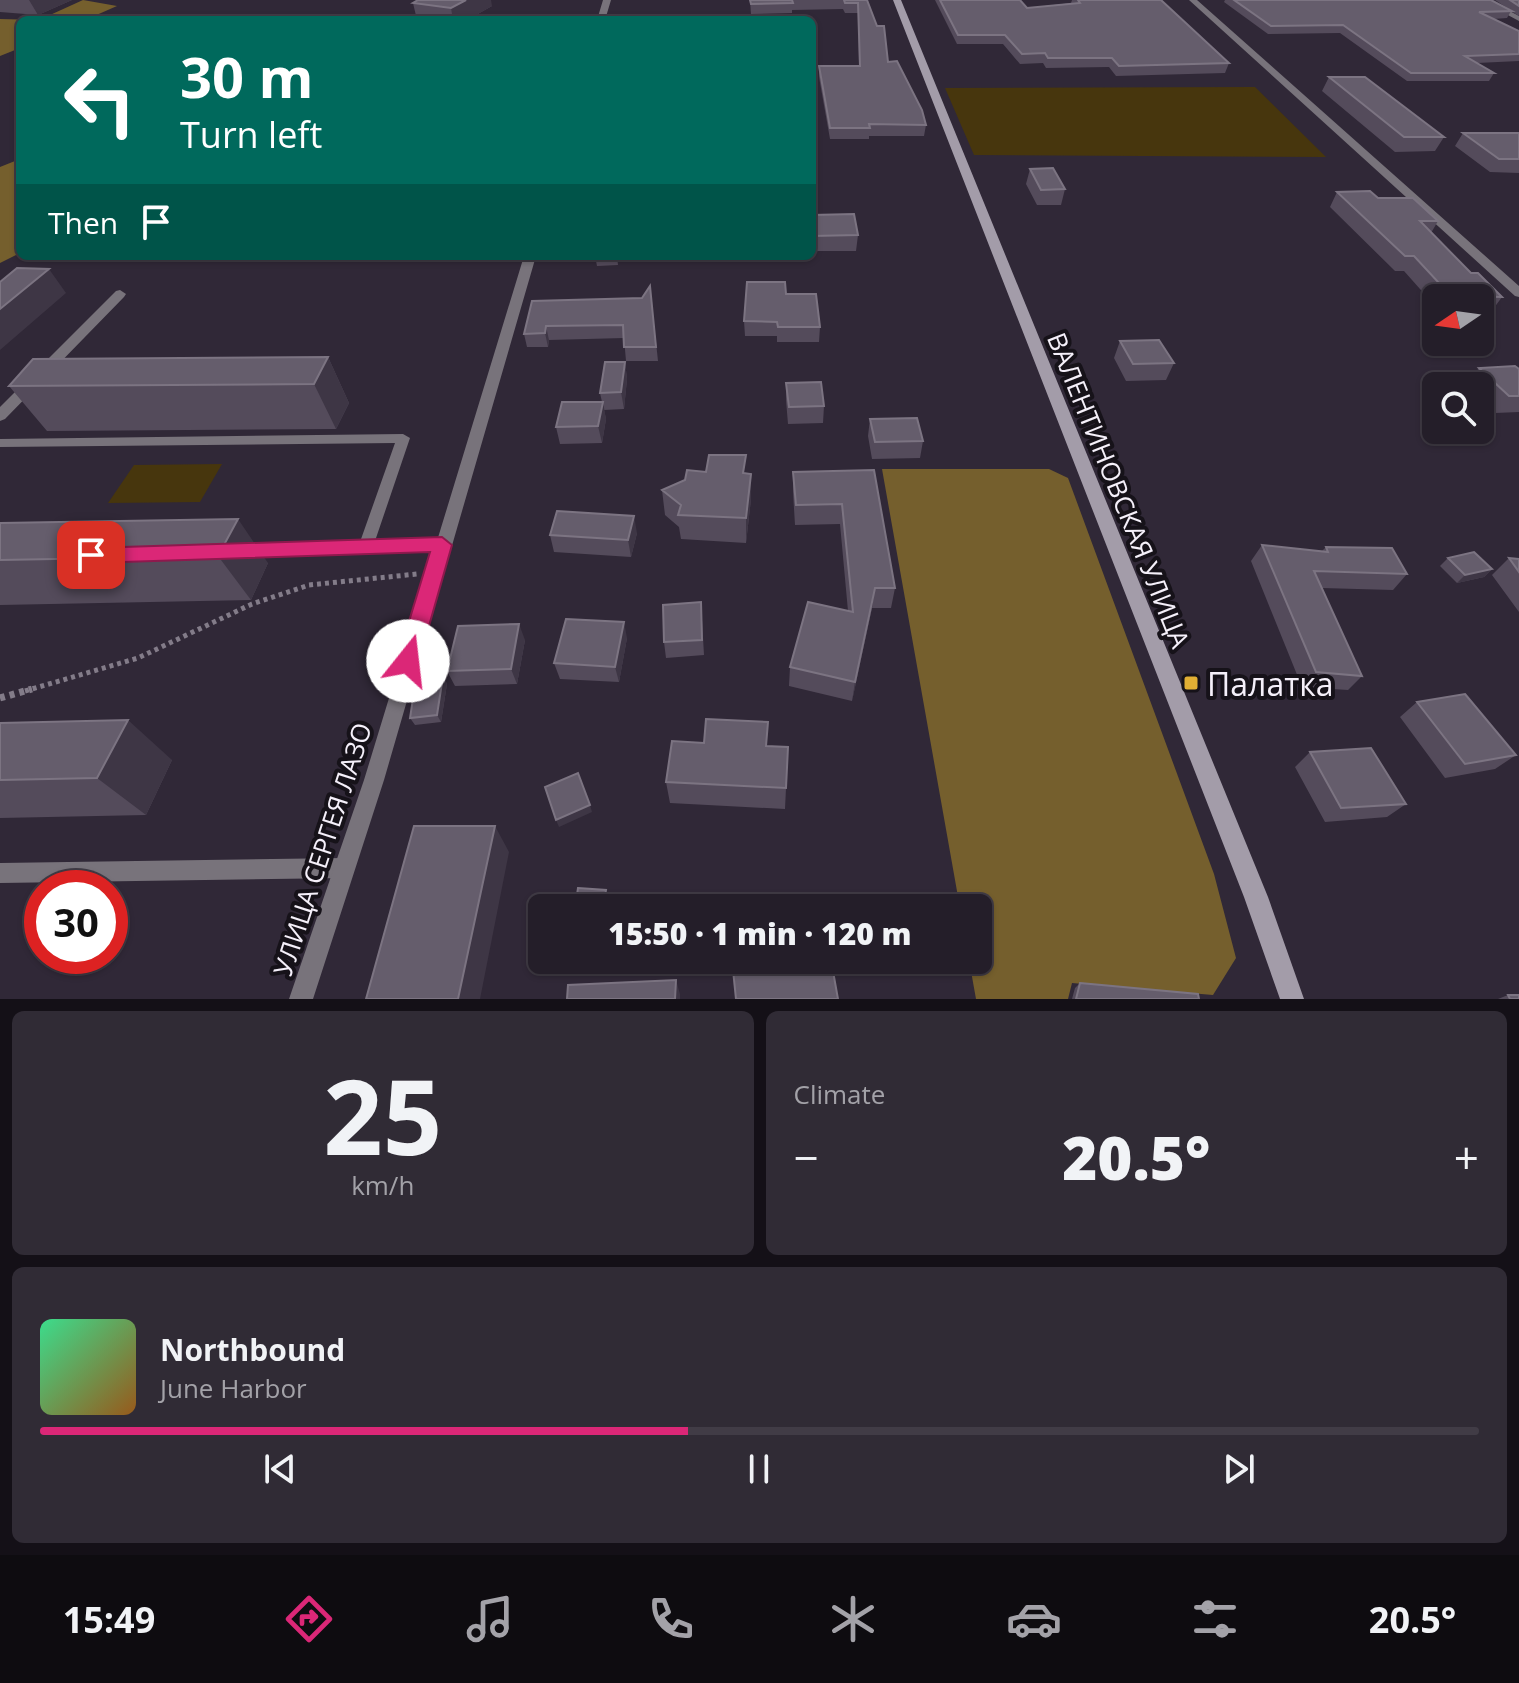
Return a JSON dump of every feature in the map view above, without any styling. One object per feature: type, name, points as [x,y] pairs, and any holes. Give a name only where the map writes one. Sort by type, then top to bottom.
[{"type":"main road","name":"ВАЛЕНТИНОВСКАЯ УЛИЦА","points":[[897,0],[1256,897],[1292,999]]},
{"type":"street","points":[[1193,0],[1519,293]]},
{"type":"street","points":[[1484,0],[1519,19]]},
{"type":"street","name":"УЛИЦА СЕРГЕЯ ЛАЗО","points":[[301,999],[344,868],[529,260]]},
{"type":"street","points":[[0,416],[120,294]]},
{"type":"lane","points":[[0,443],[403,438],[366,547]]},
{"type":"lane","points":[[222,551],[442,545]]},
{"type":"lane","points":[[0,873],[344,868]]},
{"type":"path","points":[[0,698],[138,658],[252,604],[298,588],[336,580],[433,572]]},
{"type":"shaded area","points":[[83,0],[117,6],[94,16],[48,16]]},
{"type":"shaded area","points":[[0,19],[16,19],[16,50],[0,56]]},
{"type":"shaded area","points":[[1255,87],[1326,157],[974,155],[945,88]]},
{"type":"shaded area","points":[[16,161],[16,255],[0,263],[0,167]]},
{"type":"shaded area","points":[[222,464],[200,502],[108,503],[134,465]]},
{"type":"shaded area","points":[[882,469],[1049,469],[1068,478],[1214,874],[1236,958],[1213,995],[1072,983],[1068,999],[976,999],[972,974],[992,974],[992,894],[958,894]]},
{"type":"building","points":[[418,0],[466,0],[451,8],[413,3]]},
{"type":"building","points":[[750,0],[792,0],[793,3],[751,4]]},
{"type":"building","points":[[844,0],[867,0],[877,26],[884,26],[888,62],[897,61],[922,110],[926,125],[869,124],[870,128],[830,128],[819,66],[860,66],[858,3],[845,3]]},
{"type":"building","points":[[940,0],[1020,0],[1027,8],[1080,3],[1078,0],[1161,0],[1229,63],[1119,66],[1112,58],[1048,58],[1045,53],[1022,54],[1005,35],[958,35]]},
{"type":"building","points":[[1234,0],[1491,0],[1512,11],[1479,12],[1519,31],[1519,54],[1465,56],[1494,73],[1411,73],[1343,25],[1271,26]]},
{"type":"building","points":[[1329,77],[1365,77],[1444,137],[1404,137]]},
{"type":"building","points":[[1463,133],[1519,133],[1519,159],[1499,159]]},
{"type":"building","points":[[1053,168],[1065,189],[1041,190],[1030,169]]},
{"type":"building","points":[[1370,191],[1378,198],[1413,198],[1438,221],[1420,221],[1471,273],[1478,273],[1489,284],[1440,284],[1414,256],[1405,256],[1337,192]]},
{"type":"building","points":[[854,214],[858,235],[816,236],[816,215]]},
{"type":"building","points":[[17,268],[49,269],[0,309],[0,282]]},
{"type":"building","points":[[747,282],[785,282],[786,294],[816,294],[820,327],[778,327],[777,322],[744,321]]},
{"type":"building","points":[[650,286],[656,347],[624,347],[623,325],[546,326],[545,333],[524,334],[532,301],[642,298]]},
{"type":"building","points":[[1159,340],[1174,363],[1133,364],[1120,341]]},
{"type":"building","points":[[328,357],[314,384],[9,386],[33,359]]},
{"type":"building","points":[[605,362],[625,362],[621,392],[600,393]]},
{"type":"building","points":[[1515,366],[1519,369],[1519,396],[1509,396],[1494,382],[1494,372],[1483,372],[1479,368]]},
{"type":"building","points":[[821,382],[824,406],[789,407],[786,383]]},
{"type":"building","points":[[562,402],[603,402],[598,426],[556,427]]},
{"type":"building","points":[[917,418],[923,441],[875,442],[870,419]]},
{"type":"building","points":[[709,455],[746,455],[743,473],[751,474],[746,518],[678,515],[681,505],[662,490],[685,480],[687,470],[706,472]]},
{"type":"building","points":[[874,470],[895,588],[875,588],[855,682],[790,667],[808,602],[853,612],[842,504],[796,505],[793,472]]},
{"type":"building","points":[[557,511],[634,516],[628,540],[550,535]]},
{"type":"building","points":[[238,519],[218,556],[0,560],[0,523]]},
{"type":"building","points":[[1262,545],[1328,552],[1326,547],[1392,548],[1407,574],[1314,571],[1362,676],[1316,672]]},
{"type":"building","points":[[1474,552],[1492,569],[1465,575],[1448,558]]},
{"type":"building","points":[[1509,558],[1519,559],[1519,572]]},
{"type":"building","points":[[701,602],[702,640],[664,642],[663,605]]},
{"type":"building","points":[[566,619],[624,622],[615,667],[554,663]]},
{"type":"building","points":[[519,624],[511,669],[447,671],[458,626]]},
{"type":"building","points":[[443,676],[437,715],[410,718],[416,679]]},
{"type":"building","points":[[1465,694],[1516,755],[1465,764],[1417,702]]},
{"type":"building","points":[[706,719],[768,722],[766,746],[788,747],[786,788],[666,782],[672,741],[704,743]]},
{"type":"building","points":[[128,720],[97,778],[0,780],[0,723]]},
{"type":"building","points":[[1371,748],[1406,804],[1341,808],[1310,752]]},
{"type":"building","points":[[578,773],[590,805],[556,820],[545,787]]},
{"type":"building","points":[[414,826],[495,826],[458,999],[366,999]]},
{"type":"building","points":[[578,888],[606,890],[605,894],[577,894]]},
{"type":"building","points":[[733,974],[834,974],[838,999],[736,999]]},
{"type":"building","points":[[676,980],[675,999],[567,999],[568,985]]},
{"type":"building","points":[[1080,983],[1198,994],[1199,999],[1076,999]]},
{"type":"place","name":"Палатка","points":[[1191,683]]},
{"type":"route","points":[[91,555],[442,545],[408,661]]}]
